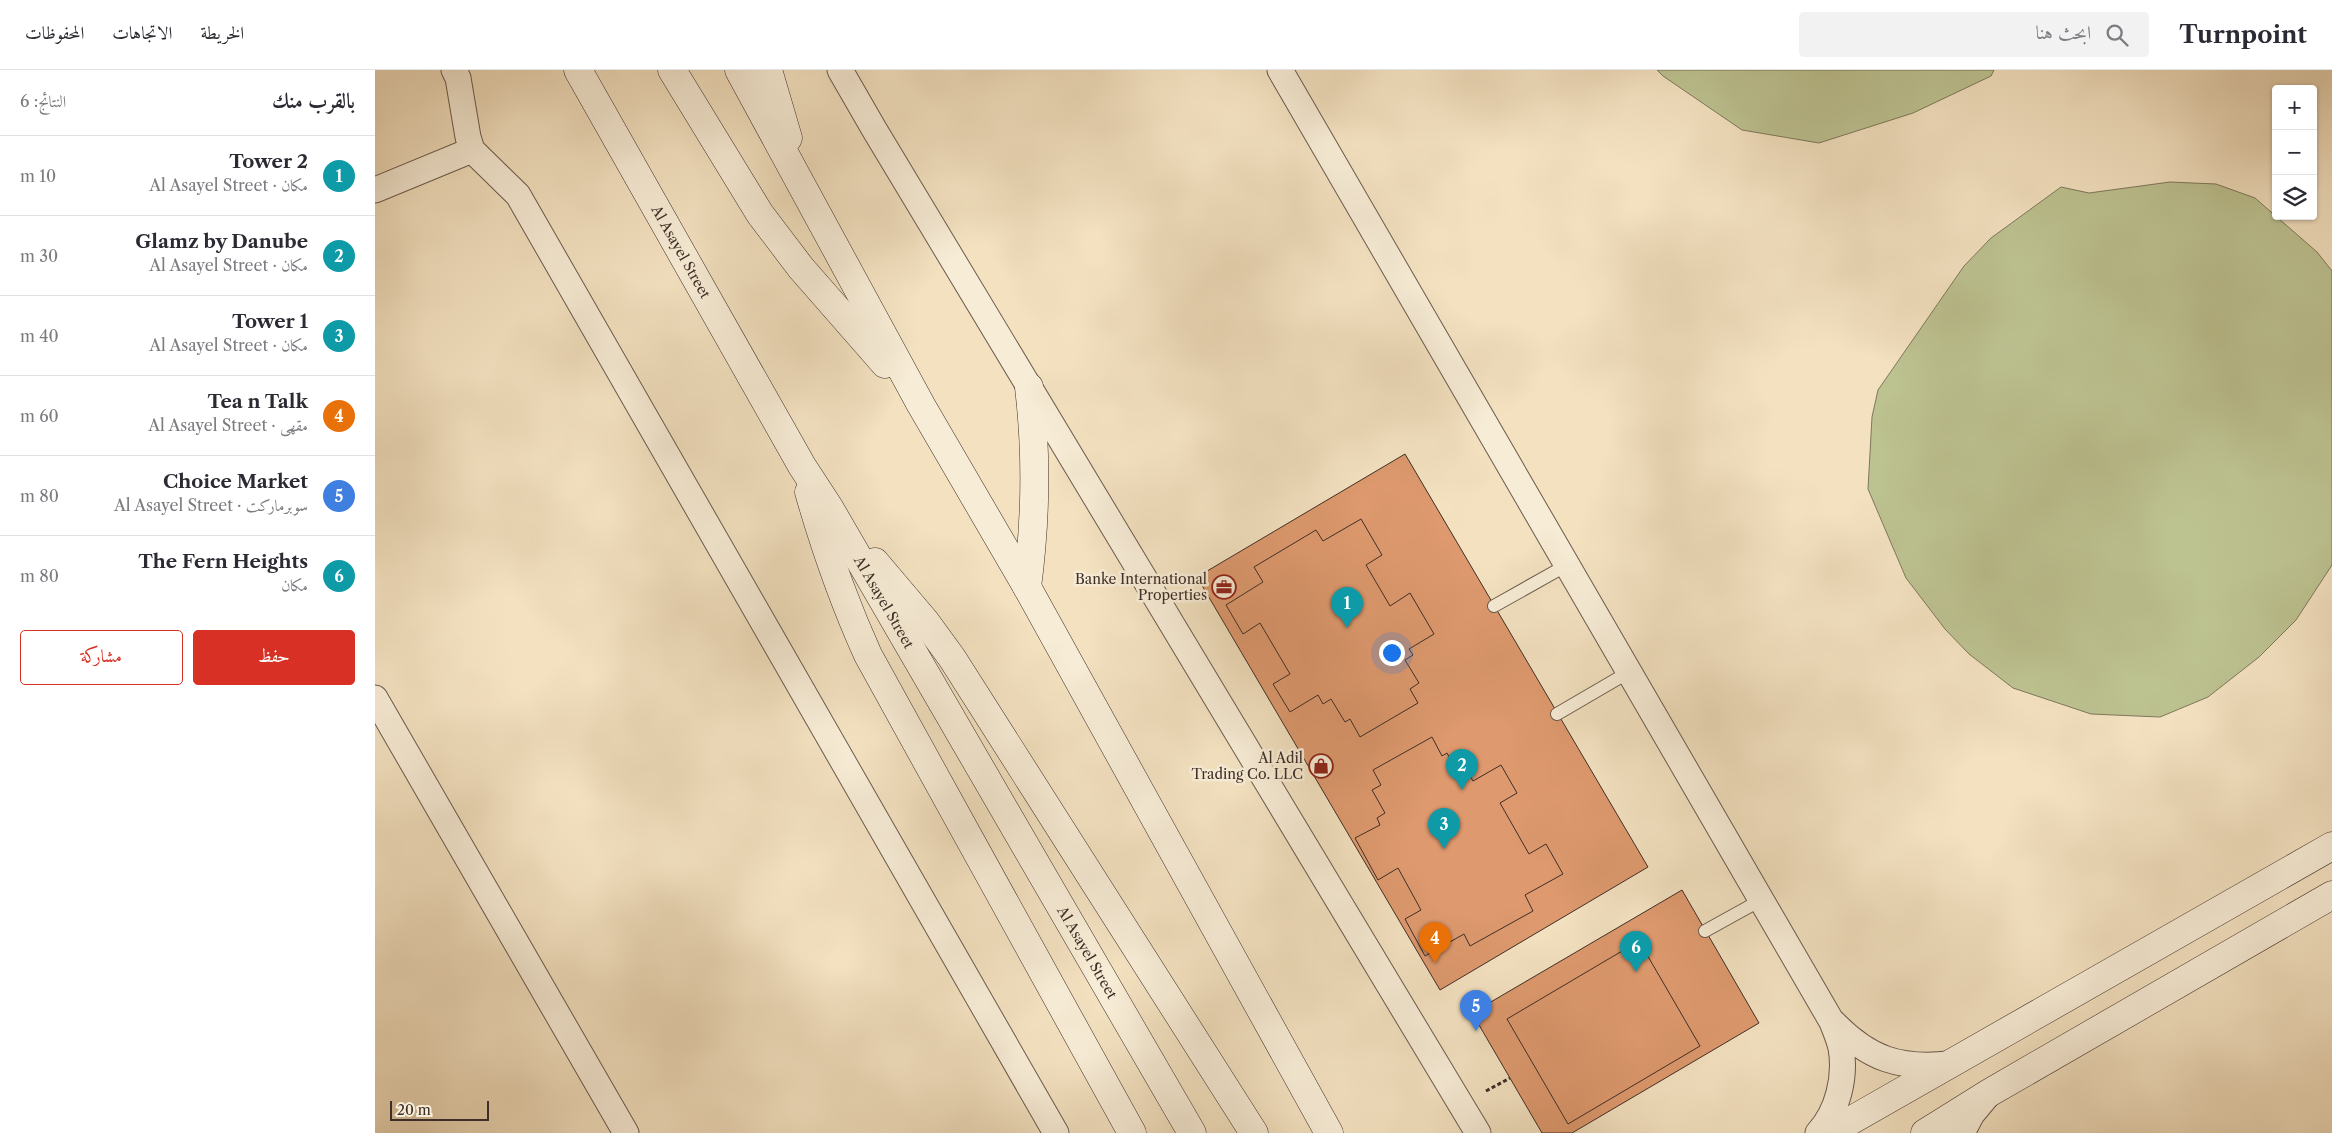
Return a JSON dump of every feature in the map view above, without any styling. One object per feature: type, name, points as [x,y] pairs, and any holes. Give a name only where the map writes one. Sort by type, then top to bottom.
[{"type":"main road","name":"Al Asayel Street","points":[[578,70],[802,466],[830,509],[1192,1133]]},
{"type":"main road","points":[[672,70],[760,214],[801,268],[921,405]]},
{"type":"main road","points":[[739,70],[921,405],[1027,587],[1329,1133]]},
{"type":"main road","points":[[768,70],[801,185]]},
{"type":"main road","points":[[1027,587],[1035,507],[1034,427],[1029,387]]},
{"type":"main road","points":[[802,466],[825,550],[843,600],[868,655],[1132,1133]]},
{"type":"main road","points":[[830,509],[925,620],[952,658],[1254,1133]]},
{"type":"main road","points":[[1829,1133],[2332,846]]},
{"type":"main road","points":[[1925,1133],[2332,895]]},
{"type":"street","points":[[454,70],[458,78],[472,150],[517,195],[1056,1133]]},
{"type":"street","points":[[840,70],[873,129],[1478,1133]]},
{"type":"street","points":[[857,70],[871,96],[874,107],[873,129]]},
{"type":"street","points":[[1280,70],[1832,1022],[1841,1047],[1843,1074],[1837,1101],[1825,1125],[1818,1133]]},
{"type":"street","points":[[375,190],[472,150]]},
{"type":"street","points":[[375,698],[626,1133]]},
{"type":"street","points":[[1832,1022],[1851,1040],[1872,1055],[1897,1064],[1923,1067],[1949,1064]]},
{"type":"street","points":[[1961,1133],[1972,1114],[1989,1094]]},
{"type":"lane","points":[[1494,606],[1567,565]]},
{"type":"lane","points":[[1557,714],[1629,672]]},
{"type":"lane","points":[[1705,931],[1761,900]]},
{"type":"green space","points":[[1657,70],[1994,70],[1991,76],[1913,113],[1819,143],[1742,130]]},
{"type":"green space","points":[[2170,182],[2216,184],[2255,198],[2272,213],[2272,220],[2280,220],[2317,252],[2332,271],[2332,565],[2296,620],[2259,657],[2208,697],[2160,717],[2091,714],[2013,688],[1969,654],[1945,629],[1906,578],[1868,489],[1872,417],[1878,390],[1964,266],[1991,238],[2061,187],[2089,193]]},
{"type":"building","points":[[1405,454],[1648,867],[1440,990],[1197,577]]},
{"type":"building","points":[[1361,519],[1382,555],[1366,565],[1390,606],[1410,593],[1434,634],[1409,649],[1413,655],[1405,660],[1419,683],[1410,689],[1418,703],[1360,737],[1350,719],[1345,722],[1331,699],[1323,704],[1318,695],[1290,712],[1273,684],[1290,674],[1260,623],[1243,634],[1226,605],[1263,582],[1254,567],[1316,530],[1323,541]]},
{"type":"building","points":[[1432,737],[1442,756],[1447,753],[1460,777],[1468,772],[1473,781],[1501,765],[1517,793],[1500,803],[1529,854],[1546,844],[1563,874],[1525,895],[1533,911],[1470,946],[1464,934],[1425,956],[1405,919],[1421,910],[1398,868],[1378,880],[1355,838],[1380,825],[1377,818],[1385,813],[1372,790],[1381,785],[1373,770]]},
{"type":"building","points":[[1682,890],[1759,1023],[1572,1133],[1542,1133],[1472,1013]]},
{"type":"building","points":[[1639,941],[1700,1046],[1568,1124],[1507,1019]]},
{"type":"place","name":"Banke International Properties","points":[[1224,587]]},
{"type":"place","name":"Tower 2","points":[[1347,628]]},
{"type":"place","name":"Al Adil Trading Co. LLC","points":[[1321,766]]},
{"type":"place","name":"Glamz by Danube","points":[[1462,790]]},
{"type":"place","name":"Tower 1","points":[[1444,849]]},
{"type":"place","name":"Tea n Talk","points":[[1435,963]]},
{"type":"place","name":"The Fern Heights","points":[[1636,972]]},
{"type":"place","name":"Choice Market","points":[[1476,1031]]}]
